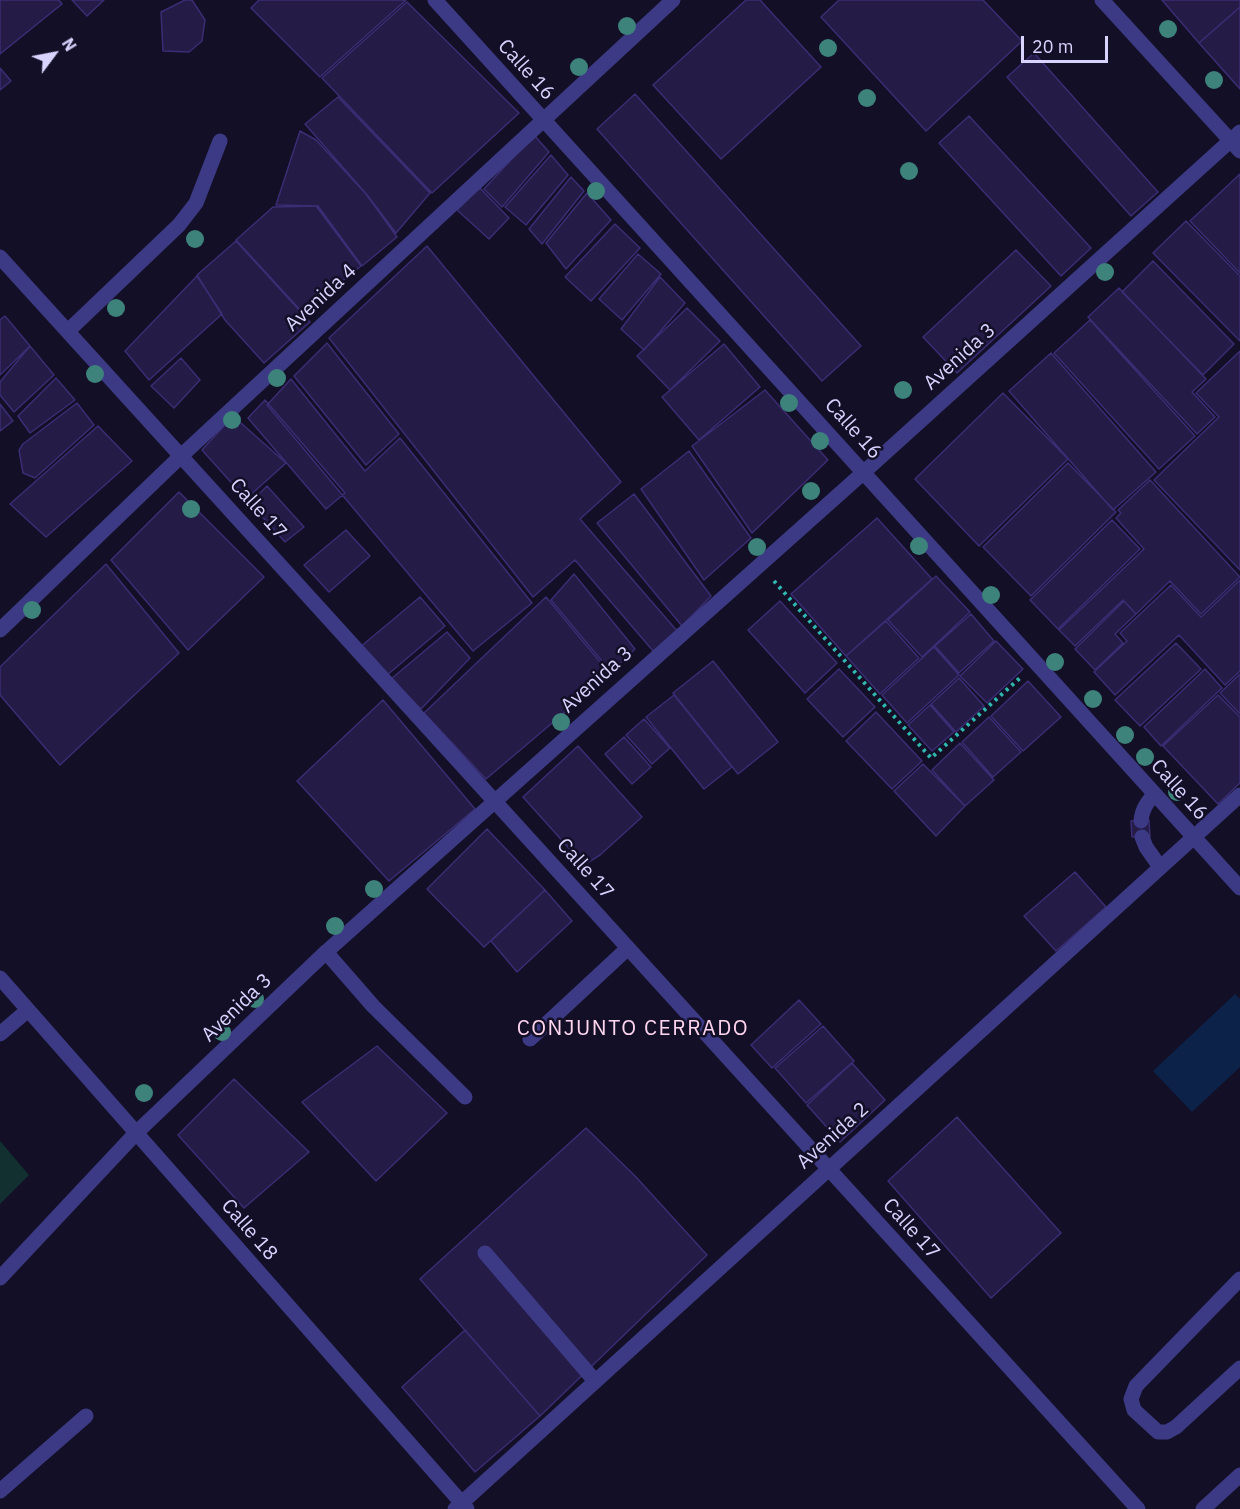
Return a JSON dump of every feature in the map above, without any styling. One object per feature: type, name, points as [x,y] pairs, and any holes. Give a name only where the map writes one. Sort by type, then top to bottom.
[{"type":"street","name":"Calle 16","points":[[435,0],[1240,888]]},
{"type":"street","name":"Avenida 4","points":[[0,630],[181,456],[673,0]]},
{"type":"street","points":[[1101,0],[1237,142]]},
{"type":"street","points":[[68,331],[179,225],[196,203],[220,141]]},
{"type":"street","name":"Avenida 3","points":[[0,1278],[136,1133],[326,952],[494,800],[1237,142]]},
{"type":"street","name":"Calle 17","points":[[0,257],[1138,1509]]},
{"type":"street","points":[[1141,821],[1145,805],[1154,794]]},
{"type":"street","name":"Avenida 2","points":[[461,1507],[595,1381],[1240,795]]},
{"type":"street","points":[[1142,837],[1146,848],[1160,867]]},
{"type":"street","points":[[530,1039],[628,948]]},
{"type":"street","points":[[326,952],[373,1006],[465,1097]]},
{"type":"street","name":"Calle 18","points":[[0,978],[461,1507]]},
{"type":"street","points":[[0,1034],[28,1010]]},
{"type":"street","points":[[485,1253],[595,1381]]},
{"type":"street","points":[[1240,1279],[1136,1386],[1131,1399],[1134,1410],[1158,1432],[1167,1432],[1176,1427],[1240,1368]]},
{"type":"street","points":[[0,1491],[86,1416]]},
{"type":"street","points":[[1203,1509],[1240,1475]]},
{"type":"path","points":[[759,565],[931,758],[1036,663]]},
{"type":"green space","points":[[0,1141],[29,1175],[0,1204]]},
{"type":"water","points":[[1235,994],[1240,999],[1240,1067],[1192,1112],[1153,1071]]},
{"type":"building","points":[[0,0],[59,0],[62,4],[0,54]]},
{"type":"building","points":[[72,0],[104,0],[87,16]]},
{"type":"building","points":[[185,0],[192,0],[205,20],[202,41],[189,52],[163,51],[161,12]]},
{"type":"building","points":[[259,0],[406,0],[320,77],[251,8]]},
{"type":"building","points":[[746,0],[760,0],[821,67],[721,159],[653,85]]},
{"type":"building","points":[[839,0],[983,0],[1022,41],[926,131],[821,17]]},
{"type":"building","points":[[1162,0],[1240,0],[1240,7],[1199,43]]},
{"type":"building","points":[[407,2],[519,113],[432,193],[322,78]]},
{"type":"building","points":[[1240,7],[1240,89],[1199,43]]},
{"type":"building","points":[[1034,53],[1158,192],[1131,216],[1007,77]]},
{"type":"building","points":[[0,68],[11,81],[0,90]]},
{"type":"building","points":[[635,94],[861,346],[822,381],[597,129]]},
{"type":"building","points":[[338,97],[430,193],[396,233],[368,196],[305,124]]},
{"type":"building","points":[[969,116],[1091,248],[1061,276],[939,143]]},
{"type":"building","points":[[300,131],[316,140],[366,194],[397,237],[362,266],[318,206],[276,205]]},
{"type":"building","points":[[534,135],[549,152],[502,207],[484,189]]},
{"type":"building","points":[[551,155],[568,175],[526,225],[505,207]]},
{"type":"building","points":[[1240,174],[1240,273],[1190,221]]},
{"type":"building","points":[[571,177],[584,191],[542,244],[529,229]]},
{"type":"building","points":[[479,187],[509,218],[489,239],[457,210]]},
{"type":"building","points":[[587,193],[611,220],[566,269],[546,243]]},
{"type":"building","points":[[316,206],[361,266],[303,313],[236,240],[273,207]]},
{"type":"building","points":[[1186,221],[1240,276],[1240,341],[1153,253]]},
{"type":"building","points":[[615,224],[640,248],[591,301],[565,277]]},
{"type":"building","points":[[236,241],[310,322],[264,363],[225,320],[197,275]]},
{"type":"building","points":[[427,246],[621,482],[580,519],[678,632],[654,652],[575,560],[533,597],[329,338]]},
{"type":"building","points":[[1016,250],[1051,286],[957,373],[923,337]]},
{"type":"building","points":[[638,254],[661,274],[622,320],[599,299]]},
{"type":"building","points":[[1153,261],[1234,344],[1203,375],[1122,292]]},
{"type":"building","points":[[197,276],[222,314],[149,380],[125,351]]},
{"type":"building","points":[[660,277],[685,303],[644,350],[621,329]]},
{"type":"building","points":[[1119,288],[1206,379],[1192,392],[1215,417],[1197,434],[1088,317]]},
{"type":"building","points":[[687,308],[720,341],[670,390],[637,356]]},
{"type":"building","points":[[5,316],[30,346],[0,375],[0,320]]},
{"type":"building","points":[[1090,320],[1195,436],[1159,469],[1054,353]]},
{"type":"building","points":[[327,343],[399,434],[366,465],[294,376]]},
{"type":"building","points":[[724,344],[760,387],[699,440],[662,397]]},
{"type":"building","points":[[30,346],[54,375],[14,412],[0,395],[0,382]]},
{"type":"building","points":[[1240,351],[1240,570],[1154,480],[1219,417],[1196,393]]},
{"type":"building","points":[[1051,353],[1156,472],[1113,510],[1009,391]]},
{"type":"building","points":[[181,358],[200,380],[174,408],[151,386]]},
{"type":"building","points":[[56,378],[75,400],[30,433],[18,416]]},
{"type":"building","points":[[291,379],[365,471],[400,438],[532,603],[473,651],[267,405]]},
{"type":"building","points":[[765,390],[828,460],[752,533],[692,446]]},
{"type":"building","points":[[1003,393],[1068,459],[979,546],[915,479]]},
{"type":"building","points":[[265,400],[345,493],[326,509],[248,418]]},
{"type":"building","points":[[77,403],[94,425],[35,478],[23,473],[19,450],[23,444]]},
{"type":"building","points":[[0,404],[13,421],[0,431]]},
{"type":"building","points":[[233,416],[286,463],[246,499],[202,450]]},
{"type":"building","points":[[98,426],[132,461],[46,537],[10,504]]},
{"type":"building","points":[[689,451],[751,538],[704,580],[641,489]]},
{"type":"building","points":[[1068,463],[1116,512],[1031,596],[983,547]]},
{"type":"building","points":[[1150,480],[1240,577],[1201,614],[1170,581],[1136,614],[1123,600],[1075,646],[1059,630],[1144,549],[1116,518],[1121,513],[1118,510]]},
{"type":"building","points":[[267,486],[304,527],[285,542],[250,503]]},
{"type":"building","points":[[179,492],[264,577],[188,650],[111,560]]},
{"type":"building","points":[[634,494],[711,596],[682,626],[597,523]]},
{"type":"building","points":[[877,518],[932,579],[846,656],[791,594]]},
{"type":"building","points":[[1112,520],[1140,549],[1058,629],[1030,600]]},
{"type":"building","points":[[346,530],[370,556],[329,592],[304,565]]},
{"type":"building","points":[[106,564],[179,653],[60,765],[0,695],[0,667]]},
{"type":"building","points":[[574,574],[635,649],[611,672],[551,600]]},
{"type":"building","points":[[936,576],[970,612],[922,657],[888,620]]},
{"type":"building","points":[[1240,580],[1240,671],[1225,685],[1179,635],[1115,695],[1094,672],[1127,641],[1120,633],[1171,585],[1201,617]]},
{"type":"building","points":[[420,597],[445,626],[386,676],[359,648]]},
{"type":"building","points":[[546,597],[610,674],[486,779],[424,713]]},
{"type":"building","points":[[780,601],[837,663],[805,693],[748,630]]},
{"type":"building","points":[[1124,601],[1136,614],[1115,634],[1123,643],[1095,670],[1075,649]]},
{"type":"building","points":[[971,614],[994,641],[959,673],[935,646]]},
{"type":"building","points":[[886,621],[919,658],[880,694],[846,656]]},
{"type":"building","points":[[447,632],[470,658],[421,709],[391,679]]},
{"type":"building","points":[[996,641],[1023,669],[987,703],[960,676]]},
{"type":"building","points":[[1176,643],[1201,669],[1140,726],[1115,700]]},
{"type":"building","points":[[934,647],[959,675],[907,723],[882,695]]},
{"type":"building","points":[[713,661],[778,742],[738,774],[673,693]]},
{"type":"building","points":[[839,669],[875,707],[843,737],[807,699]]},
{"type":"building","points":[[1205,669],[1222,688],[1161,746],[1144,727]]},
{"type":"building","points":[[1240,674],[1240,714],[1220,693]]},
{"type":"building","points":[[959,678],[984,706],[956,732],[931,704]]},
{"type":"building","points":[[1028,681],[1061,717],[1023,751],[991,716]]},
{"type":"building","points":[[674,695],[732,767],[704,789],[646,717]]},
{"type":"building","points":[[1218,695],[1240,717],[1240,783],[1218,804],[1163,746]]},
{"type":"building","points":[[383,700],[475,809],[389,881],[297,781]]},
{"type":"building","points":[[930,705],[954,732],[932,751],[908,725]]},
{"type":"building","points":[[876,712],[922,761],[892,789],[846,741]]},
{"type":"building","points":[[989,717],[1021,752],[993,777],[962,742]]},
{"type":"building","points":[[644,719],[670,748],[652,764],[626,735]]},
{"type":"building","points":[[624,737],[651,767],[632,784],[605,754]]},
{"type":"building","points":[[960,743],[994,780],[965,806],[932,770]]},
{"type":"building","points":[[578,746],[642,817],[600,855],[584,865],[523,797]]},
{"type":"building","points":[[923,764],[965,806],[936,836],[894,791]]},
{"type":"building","points":[[1149,820],[1150,837],[1132,837],[1131,821]]},
{"type":"building","points":[[487,829],[545,890],[484,947],[427,889]]},
{"type":"building","points":[[1075,872],[1106,907],[1056,951],[1024,916]]},
{"type":"building","points":[[545,890],[572,921],[517,972],[491,941]]},
{"type":"building","points":[[799,1000],[821,1024],[772,1068],[751,1045]]},
{"type":"building","points":[[823,1026],[854,1061],[806,1103],[775,1068]]},
{"type":"building","points":[[377,1046],[447,1113],[376,1181],[302,1102]]},
{"type":"building","points":[[852,1063],[885,1100],[840,1142],[807,1105]]},
{"type":"building","points":[[234,1079],[309,1152],[244,1208],[178,1135]]},
{"type":"building","points":[[957,1117],[1061,1233],[991,1298],[888,1181]]},
{"type":"building","points":[[586,1128],[636,1177],[707,1255],[540,1416],[420,1279]]},
{"type":"building","points":[[465,1330],[540,1416],[475,1472],[402,1387]]},
{"type":"district","name":"CONJUNTO CERRADO","points":[[633,1029]]}]
